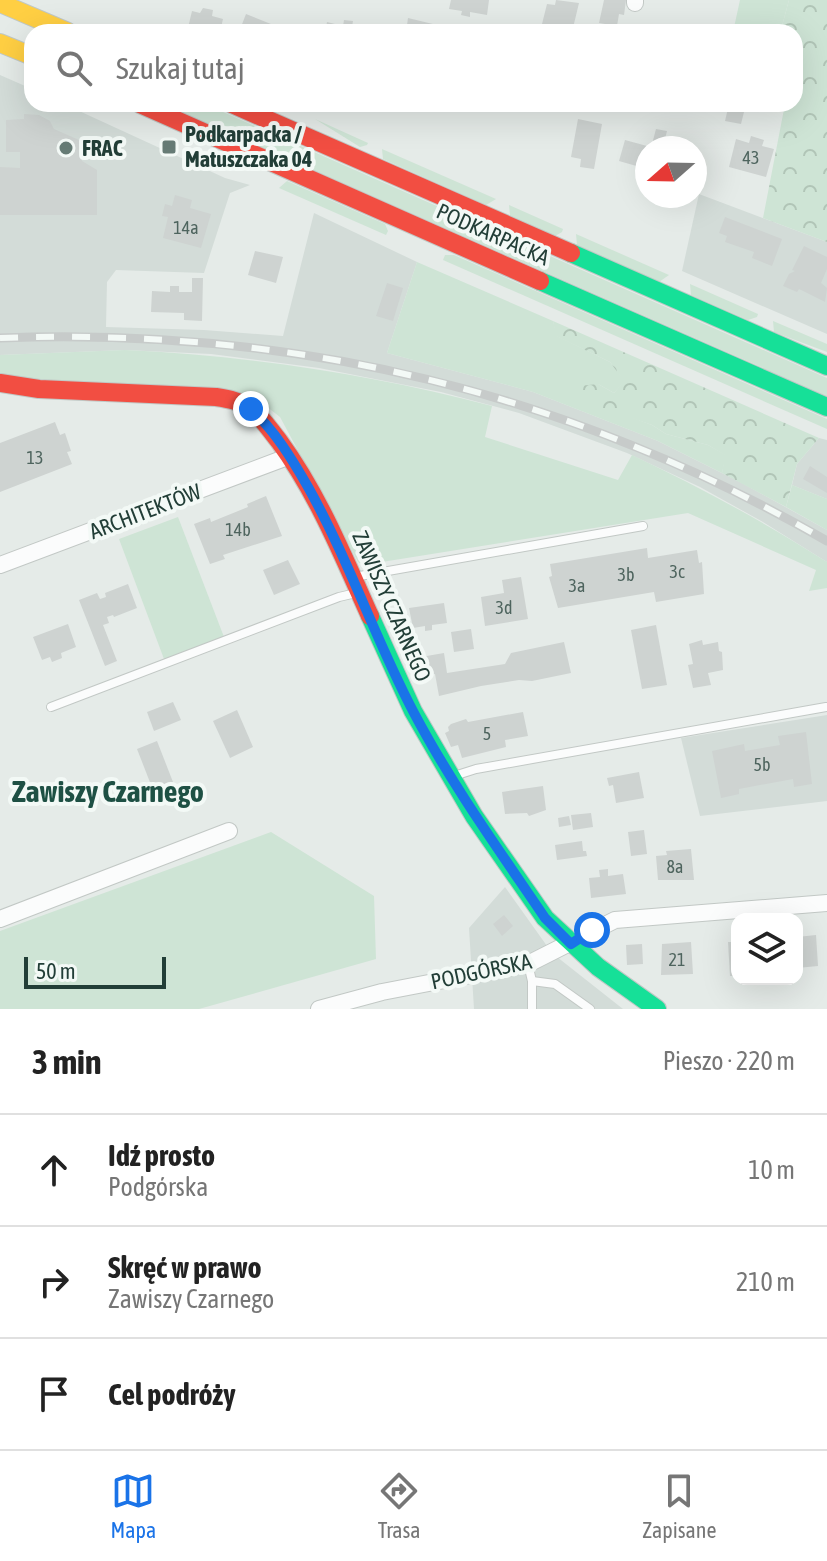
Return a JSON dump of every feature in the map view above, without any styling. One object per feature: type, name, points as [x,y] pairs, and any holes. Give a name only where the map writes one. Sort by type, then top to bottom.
[{"type":"main road","points":[[8,4],[51,24]]},
{"type":"main road","points":[[0,43],[24,53]]},
{"type":"main road","name":"PODKARPACKA","points":[[158,112],[827,407]]},
{"type":"main road","name":"PODKARPACKA","points":[[250,112],[827,366]]},
{"type":"main road","name":"ZAWISZY CZARNEGO","points":[[0,383],[39,389],[216,397],[234,400],[264,421],[290,456],[326,519],[413,711],[450,777],[545,918],[613,982],[657,1009]]},
{"type":"street","name":"ARCHITEKTÓW","points":[[0,565],[290,456]]},
{"type":"street","points":[[0,919],[229,831]]},
{"type":"street","name":"PODGÓRSKA","points":[[319,1009],[382,992],[528,964],[615,920],[827,903]]},
{"type":"lane","points":[[51,707],[339,597],[357,585],[643,526]]},
{"type":"lane","points":[[450,777],[476,769],[826,707]]},
{"type":"lane","points":[[528,964],[532,981],[532,1009]]},
{"type":"lane","points":[[532,981],[555,984],[590,1009]]},
{"type":"shaded area","points":[[0,75],[24,86],[24,112],[81,112],[225,178],[250,185],[230,193],[204,273],[116,270],[107,282],[106,327],[283,336],[314,213],[417,262],[387,353],[533,392],[658,441],[827,530],[827,562],[700,487],[627,453],[519,413],[441,392],[319,368],[211,354],[125,350],[0,355]]},
{"type":"shaded area","points":[[707,197],[827,242],[827,334],[682,271],[696,208],[707,208]]},
{"type":"shaded area","points":[[819,438],[827,440],[827,499],[792,485],[797,464]]},
{"type":"shaded area","points":[[827,715],[827,801],[700,816],[681,738]]},
{"type":"shaded area","points":[[505,887],[552,953],[623,1009],[474,1009],[469,928]]},
{"type":"green space","points":[[740,0],[789,0],[783,24],[735,24]]},
{"type":"green space","points":[[789,0],[827,0],[827,242],[763,218],[783,112],[803,112],[803,24],[783,24]]},
{"type":"green space","points":[[181,112],[223,112],[827,378],[827,396]]},
{"type":"green space","points":[[315,119],[368,143],[360,147]]},
{"type":"green space","points":[[382,149],[496,199],[486,205],[383,159]]},
{"type":"green space","points":[[287,181],[385,224],[386,235],[279,188]]},
{"type":"green space","points":[[509,205],[563,229],[562,232],[555,236],[510,216]]},
{"type":"green space","points":[[576,234],[669,275],[659,282],[577,245]]},
{"type":"green space","points":[[445,255],[454,255],[827,419],[827,429],[443,260]]},
{"type":"green space","points":[[417,262],[553,321],[557,336],[610,362],[625,381],[614,393],[598,384],[628,416],[666,434],[708,445],[726,455],[722,473],[658,441],[533,392],[387,353]]},
{"type":"green space","points":[[690,284],[758,314],[757,317],[748,320],[691,295]]},
{"type":"green space","points":[[553,321],[819,438],[797,464],[786,507],[722,473],[725,455],[708,445],[666,434],[652,425],[588,403],[579,386],[598,384],[614,393],[624,381],[610,362],[556,336]]},
{"type":"green space","points":[[773,321],[827,344],[827,352],[774,332]]},
{"type":"green space","points":[[125,350],[310,368],[492,406],[485,437],[618,480],[632,455],[731,506],[827,562],[827,588],[809,591],[816,570],[688,513],[363,565],[358,562],[280,417],[253,396],[218,390],[0,377],[0,355]]},
{"type":"green space","points":[[792,485],[827,499],[827,530],[786,507]]},
{"type":"green space","points":[[178,517],[224,637],[164,659],[119,539]]},
{"type":"green space","points":[[271,832],[374,896],[376,959],[199,1009],[0,1009],[0,931]]},
{"type":"building","points":[[451,0],[489,0],[487,15],[470,12],[470,17],[461,15],[462,11],[449,9]]},
{"type":"building","points":[[556,0],[579,3],[574,24],[542,24],[547,4],[555,5]]},
{"type":"building","points":[[604,0],[626,0],[624,15],[619,14],[617,24],[599,23]]},
{"type":"building","points":[[203,8],[213,10],[212,16],[223,19],[222,24],[189,24],[192,11],[200,13]]},
{"type":"building","points":[[246,14],[271,24],[242,24]]},
{"type":"building","points":[[408,18],[433,24],[407,24]]},
{"type":"building","points":[[727,112],[744,112],[741,124],[725,121]]},
{"type":"building","points":[[24,114],[39,115],[50,121],[54,129],[79,140],[82,161],[97,170],[97,215],[0,215],[0,167],[20,168],[20,152],[6,152],[6,120],[24,119]]},
{"type":"building","points":[[578,119],[602,124],[594,169],[580,167],[581,159],[571,157]]},
{"type":"building","points":[[656,129],[667,131],[666,136],[654,136]]},
{"type":"building","points":[[751,136],[764,140],[762,146],[774,149],[766,177],[729,167],[736,139],[749,143]]},
{"type":"building","points":[[625,140],[635,143],[635,166],[619,161]]},
{"type":"building","points":[[175,195],[192,200],[190,208],[211,214],[201,248],[163,238],[168,217],[162,216],[165,204],[172,206]]},
{"type":"building","points":[[725,217],[782,239],[772,266],[752,258],[754,252],[725,242],[727,236],[719,233]]},
{"type":"building","points":[[804,246],[827,257],[827,269],[821,283],[827,288],[825,302],[799,289],[797,292],[783,286],[789,274],[795,271],[792,270]]},
{"type":"building","points":[[255,251],[283,257],[276,283],[248,275]]},
{"type":"building","points":[[192,278],[203,278],[202,321],[184,320],[184,313],[151,312],[152,291],[170,292],[170,286],[179,286],[179,292],[192,292]]},
{"type":"building","points":[[387,283],[403,288],[393,321],[376,316]]},
{"type":"building","points":[[55,422],[60,435],[65,433],[72,464],[0,492],[0,443]]},
{"type":"building","points":[[810,466],[827,477],[827,493],[803,479]]},
{"type":"building","points":[[266,496],[282,536],[223,555],[225,559],[210,564],[194,524],[210,518],[211,522]]},
{"type":"building","points":[[647,548],[648,558],[697,550],[699,563],[702,562],[704,594],[656,602],[654,592],[558,608],[549,577],[552,576],[550,564]]},
{"type":"building","points":[[288,560],[300,584],[274,595],[263,570]]},
{"type":"building","points":[[521,577],[528,619],[485,626],[481,597],[504,593],[502,580]]},
{"type":"building","points":[[128,584],[137,608],[107,617],[109,623],[103,625],[117,661],[105,666],[79,600],[97,593],[100,599],[106,597],[105,593]]},
{"type":"building","points":[[444,603],[447,623],[432,625],[432,630],[425,631],[425,626],[413,628],[409,608]]},
{"type":"building","points":[[68,624],[76,647],[61,653],[62,658],[52,662],[50,657],[42,660],[33,637]]},
{"type":"building","points":[[656,625],[667,685],[642,689],[631,630]]},
{"type":"building","points":[[471,629],[474,649],[454,652],[451,632]]},
{"type":"building","points":[[702,640],[703,645],[718,642],[723,670],[708,673],[711,685],[693,688],[688,665],[693,664],[689,644]]},
{"type":"building","points":[[564,642],[571,673],[481,686],[439,696],[435,674],[418,677],[415,658],[444,653],[447,673],[505,664],[511,653]]},
{"type":"building","points":[[173,702],[181,720],[154,731],[147,712]]},
{"type":"building","points":[[237,710],[253,747],[230,758],[213,721]]},
{"type":"building","points":[[523,712],[528,736],[505,740],[506,747],[462,758],[458,745],[451,747],[445,733],[451,724],[466,719],[468,722]]},
{"type":"building","points":[[806,732],[812,784],[794,787],[793,779],[739,789],[739,794],[721,798],[712,751],[744,744],[745,751],[780,745],[778,736]]},
{"type":"building","points":[[157,741],[173,782],[153,790],[137,749]]},
{"type":"building","points":[[639,772],[644,798],[616,803],[613,785],[609,786],[607,778]]},
{"type":"building","points":[[543,786],[546,810],[529,816],[527,813],[505,814],[502,792]]},
{"type":"building","points":[[591,813],[593,827],[573,830],[571,815]]},
{"type":"building","points":[[569,816],[571,825],[559,827],[558,818]]},
{"type":"building","points":[[644,830],[647,854],[631,856],[628,832]]},
{"type":"building","points":[[582,841],[587,856],[557,860],[555,845]]},
{"type":"building","points":[[691,849],[694,880],[658,880],[656,856],[667,855],[666,851]]},
{"type":"building","points":[[608,869],[608,876],[623,874],[626,894],[591,898],[589,878],[600,877],[599,870]]},
{"type":"building","points":[[504,915],[513,926],[502,936],[493,924]]},
{"type":"building","points":[[816,935],[818,966],[803,967],[803,936]]},
{"type":"building","points":[[691,942],[693,974],[661,975],[662,944]]},
{"type":"building","points":[[728,942],[731,942],[730,976]]},
{"type":"building","points":[[642,944],[643,964],[627,965],[626,945]]},
{"type":"railway","points":[[0,338],[110,337],[218,344],[324,358],[428,380],[530,408],[631,445],[730,489],[827,541]]},
{"type":"traffic: fast","points":[[571,253],[827,366]]},
{"type":"traffic: fast","points":[[540,281],[827,407]]},
{"type":"traffic: fast","points":[[370,616],[413,711],[474,816],[545,918],[598,967],[657,1009]]},
{"type":"traffic: slow","points":[[0,3],[49,24]]},
{"type":"traffic: slow","points":[[0,43],[24,53]]},
{"type":"traffic: jam","points":[[158,112],[540,281]]},
{"type":"traffic: jam","points":[[250,112],[571,253]]},
{"type":"traffic: jam","points":[[0,383],[39,389],[216,397],[247,406],[269,428],[306,482],[370,616]]},
{"type":"place","name":"Podkarpacka / Matuszczaka 04","points":[[169,147]]},
{"type":"place","name":"FRAC","points":[[66,148]]},
{"type":"district","name":"Zawiszy Czarnego","points":[[108,792]]},
{"type":"route","points":[[251,409],[290,456],[326,519],[413,711],[474,816],[545,918],[559,933],[571,944],[592,930]]}]
